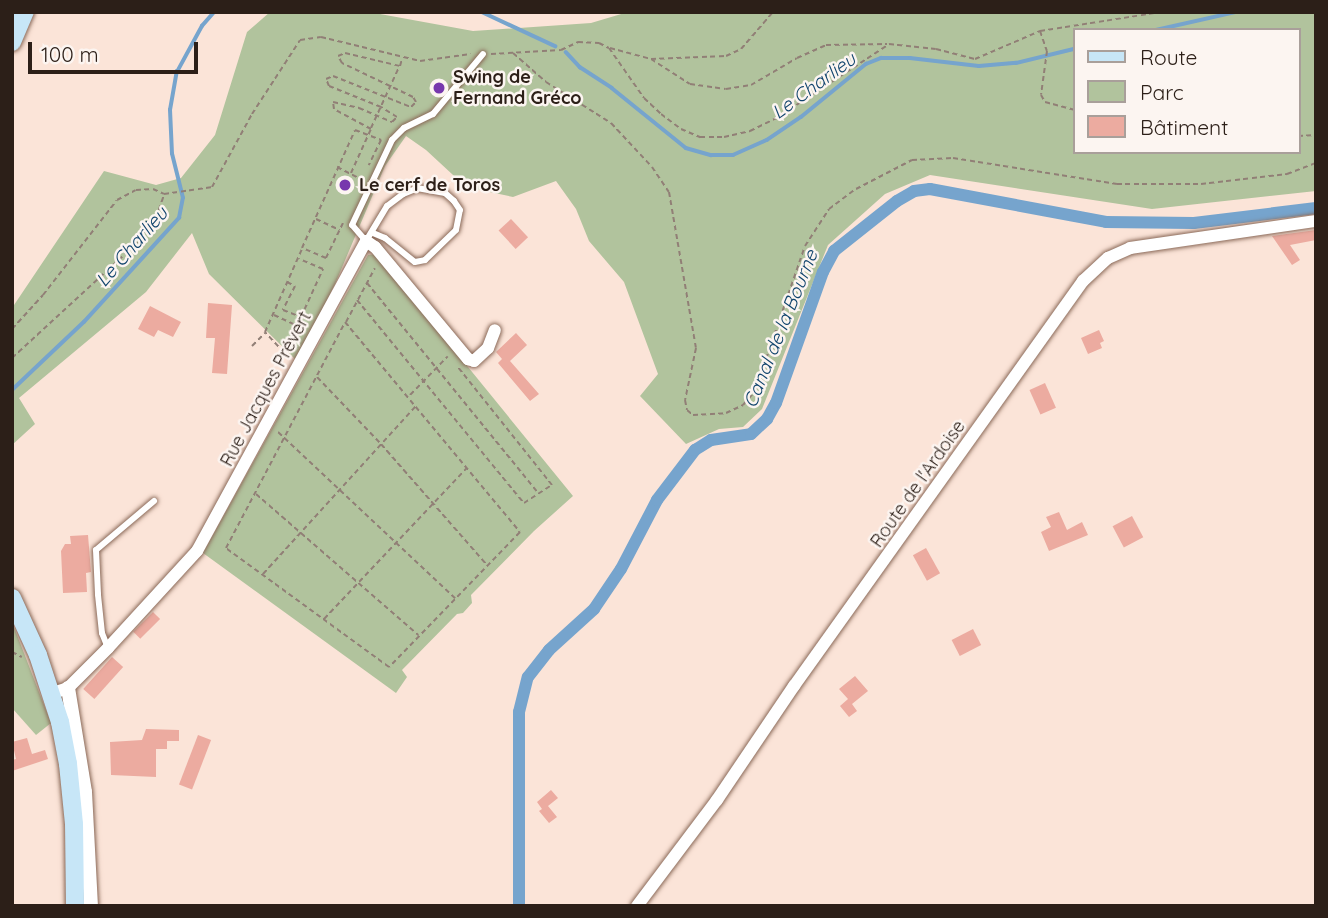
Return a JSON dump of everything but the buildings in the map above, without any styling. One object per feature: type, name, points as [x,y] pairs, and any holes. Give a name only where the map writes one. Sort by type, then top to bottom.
[{"type":"main road","points":[[12,42],[25,12]]},
{"type":"main road","points":[[12,598],[60,690],[74,824],[75,906]]},
{"type":"street","name":"Route de l'Ardoise","points":[[638,906],[717,800],[794,686],[1083,281],[1108,258],[1130,248],[1316,221]]},
{"type":"street","points":[[370,237],[375,247],[468,359],[474,361],[488,348],[495,330]]},
{"type":"street","name":"Rue Jacques Prévert","points":[[60,690],[108,648],[197,551],[370,237]]},
{"type":"street","points":[[60,690],[85,792],[91,906]]},
{"type":"lane","points":[[370,237],[387,206],[403,194],[418,188],[446,193],[460,210],[450,238],[425,261],[415,262],[385,238],[370,237],[352,225],[392,140],[404,128],[433,114],[483,54]]},
{"type":"lane","points":[[108,648],[102,633],[96,550],[153,501]]},
{"type":"path","points":[[12,329],[43,295],[117,200],[136,190],[153,190],[164,194],[212,187],[259,103],[300,40],[321,37],[402,60],[420,61],[561,50],[584,41],[651,59],[726,56],[741,49],[773,12]]},
{"type":"path","points":[[651,59],[690,84],[726,89],[751,85],[797,58],[827,46],[889,44],[936,49],[975,59],[1040,31],[1161,12]]},
{"type":"path","points":[[1040,31],[1047,51],[1041,88],[1045,102],[1072,109]]},
{"type":"path","points":[[609,48],[644,98],[661,114],[681,129],[700,137],[724,137],[750,131],[775,119],[889,44]]},
{"type":"path","points":[[512,52],[546,82],[611,123],[652,167],[669,192],[696,348],[685,400],[687,410],[693,415],[726,413],[743,405],[755,391],[805,246],[829,209],[856,189],[912,160],[953,158],[1117,184],[1201,184],[1287,174],[1316,163]]},
{"type":"path","points":[[370,130],[334,110],[333,102],[344,103],[396,121],[395,114],[329,86],[326,79],[333,76],[406,106],[415,105],[415,99],[342,63],[338,56],[345,53],[400,66]]},
{"type":"path","points":[[351,173],[402,60]]},
{"type":"path","points":[[252,346],[265,332],[355,130],[381,140],[369,165]]},
{"type":"path","points":[[338,167],[364,178],[359,188]]},
{"type":"path","points":[[12,358],[134,246],[156,218],[164,194]]},
{"type":"path","points":[[315,219],[340,230]]},
{"type":"path","points":[[302,248],[326,258],[344,219]]},
{"type":"path","points":[[286,281],[295,286],[284,310],[302,317],[323,269],[297,258]]},
{"type":"path","points":[[345,323],[417,405],[520,532],[389,667],[226,548],[366,283],[376,266]]},
{"type":"path","points":[[366,283],[539,494]]},
{"type":"path","points":[[357,300],[524,503],[552,485],[457,366]]},
{"type":"path","points":[[273,314],[315,334]]},
{"type":"path","points":[[265,332],[298,367]]},
{"type":"path","points":[[409,396],[449,355]]},
{"type":"path","points":[[316,377],[381,444],[487,565]]},
{"type":"path","points":[[262,575],[417,405]]},
{"type":"path","points":[[285,436],[456,599]]},
{"type":"path","points":[[323,620],[398,544],[468,467]]},
{"type":"path","points":[[255,493],[419,636]]},
{"type":"green space","points":[[270,12],[369,12],[473,31],[591,23],[628,12],[1316,12],[1316,191],[1152,209],[930,175],[885,194],[828,245],[762,409],[743,427],[719,429],[686,444],[640,396],[658,374],[624,282],[589,241],[576,209],[556,181],[513,197],[466,187],[426,150],[406,136],[385,166],[335,284],[297,361],[209,274],[192,233],[146,292],[19,398],[35,424],[12,445],[12,308],[104,171],[156,185],[181,178],[215,135],[247,32]]},
{"type":"green space","points":[[376,254],[573,496],[471,595],[472,603],[463,613],[457,614],[402,670],[407,677],[396,693],[203,553],[368,255]]},
{"type":"green space","points":[[12,622],[51,723],[36,735],[12,708]]},
{"type":"waterway","name":"Le Charlieu","points":[[12,390],[84,322],[179,218],[183,198],[172,154],[170,110],[177,72],[202,26],[214,12]]},
{"type":"waterway","name":"Le Charlieu","points":[[482,12],[555,46]]},
{"type":"waterway","name":"Le Charlieu","points":[[1165,28],[1236,12]]},
{"type":"waterway","name":"Le Charlieu","points":[[566,52],[580,67],[612,88],[686,148],[711,155],[733,155],[767,140],[801,117],[866,64],[881,58],[910,58],[979,66],[1016,63],[1072,49]]},
{"type":"waterway","name":"Canal de la Bourne","points":[[519,906],[519,712],[528,677],[549,650],[594,609],[621,569],[657,500],[695,450],[711,440],[751,434],[767,419],[776,403],[823,272],[834,251],[897,201],[914,191],[930,189],[1106,222],[1194,223],[1316,208]]},
{"type":"place","name":"Swing de Fernand Gréco","points":[[439,88]]},
{"type":"place","name":"Le cerf de Toros","points":[[345,185]]}]
